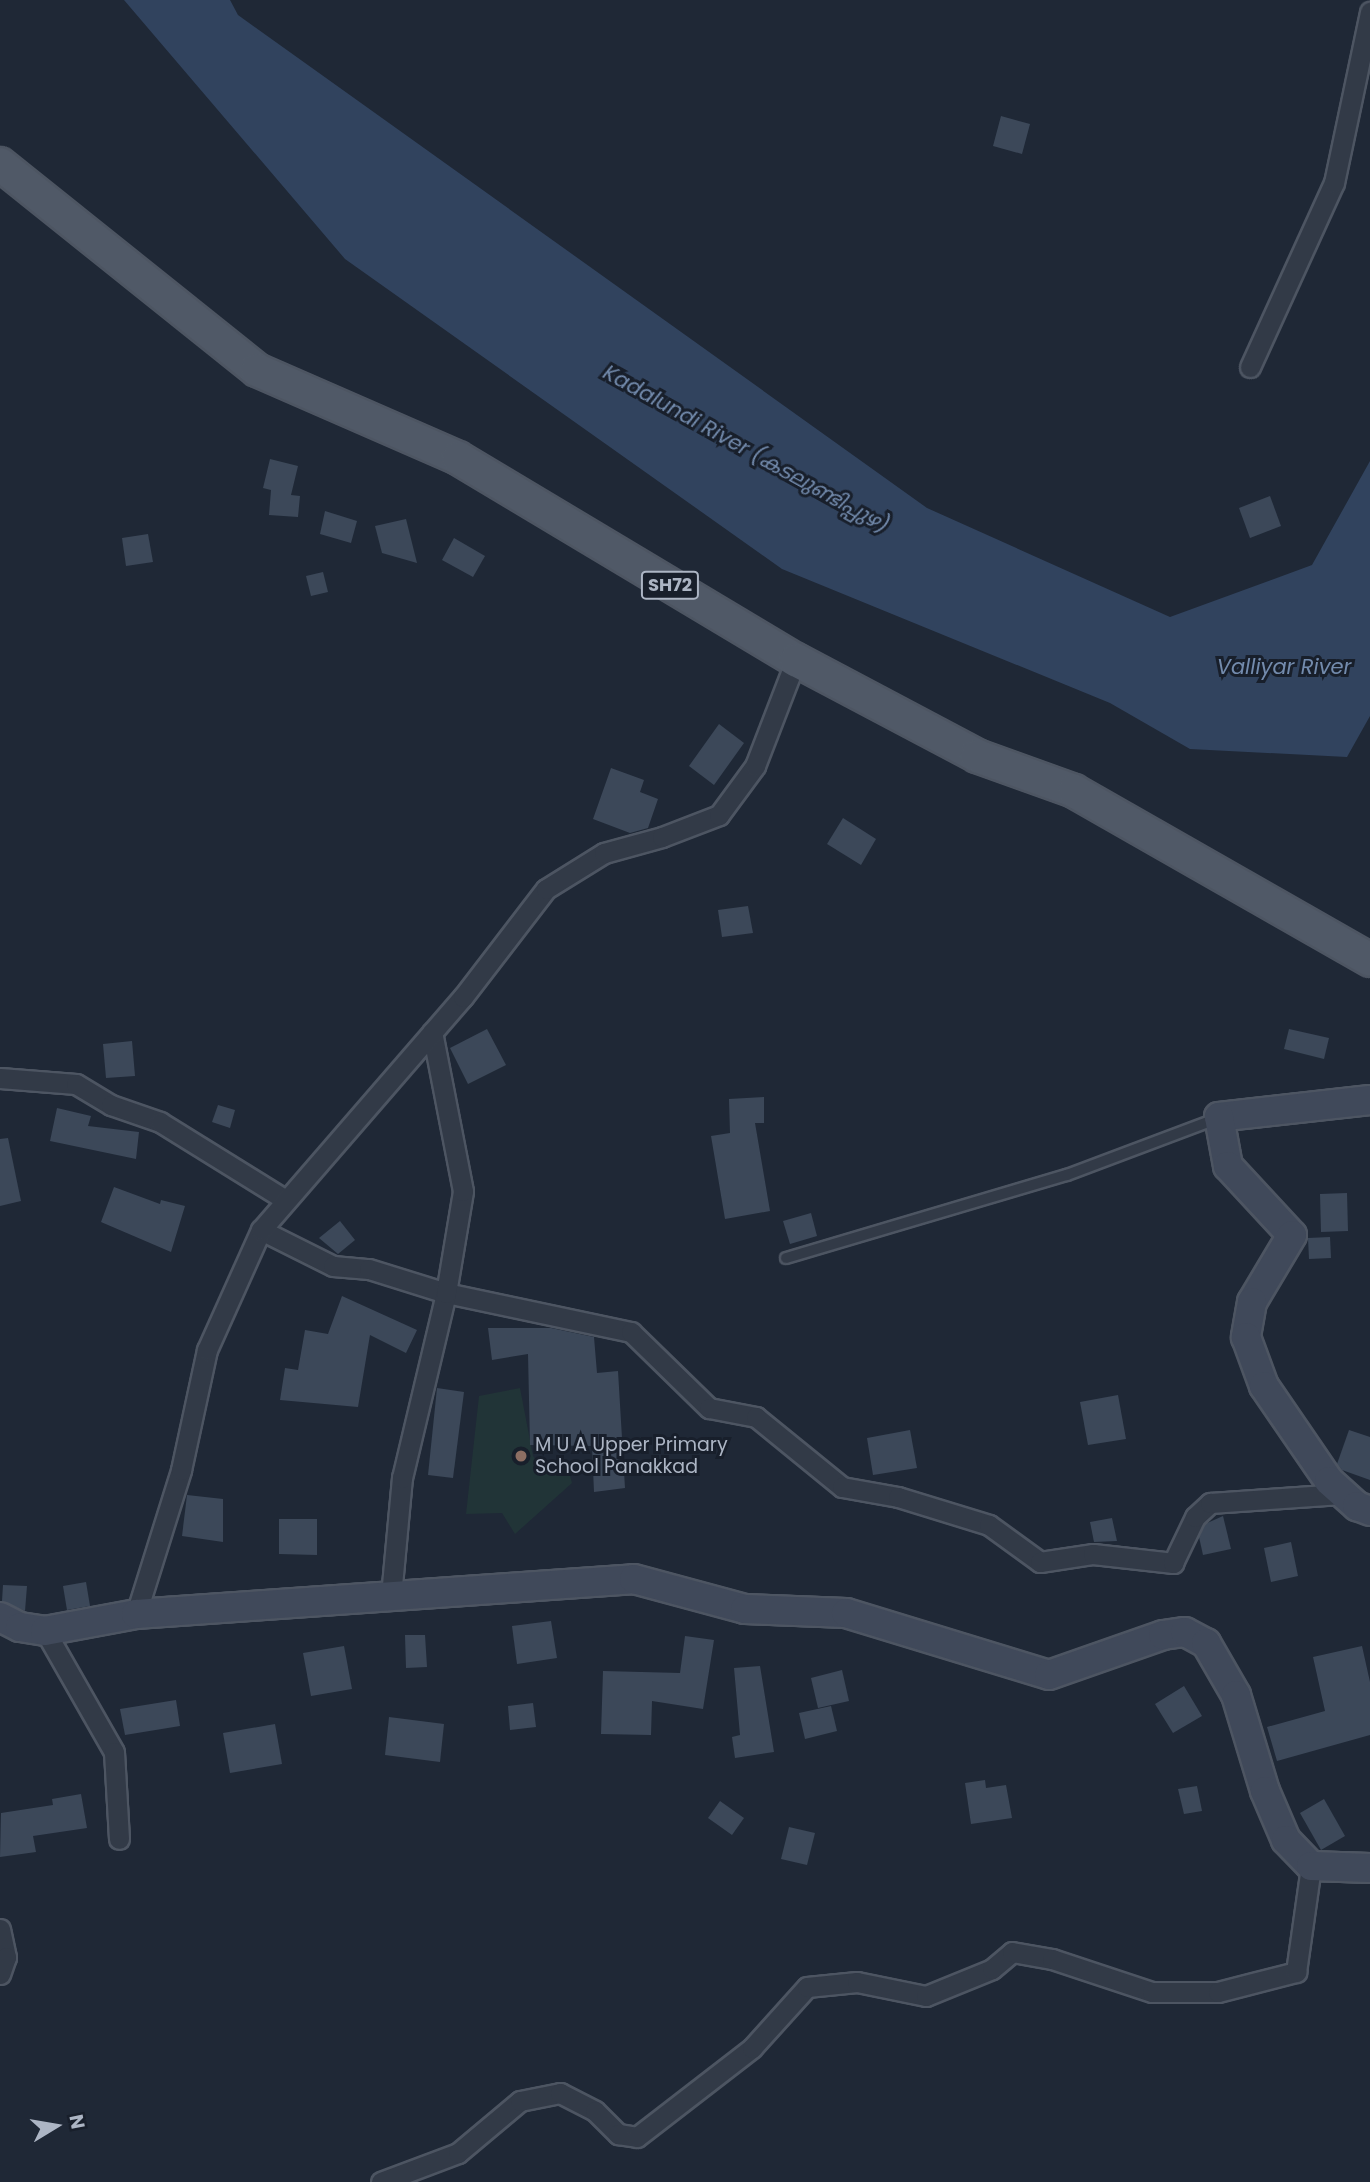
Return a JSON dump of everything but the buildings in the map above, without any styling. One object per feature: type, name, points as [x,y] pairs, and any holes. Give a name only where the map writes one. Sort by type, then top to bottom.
[{"type":"main road","name":"SH72","points":[[0,164],[257,370],[458,458],[796,660],[977,756],[1074,791],[1370,960]]},
{"type":"street","points":[[1250,367],[1334,183],[1370,12]]},
{"type":"street","points":[[136,1614],[181,1470],[207,1350],[261,1230],[432,1032],[547,889],[604,853],[662,838],[719,815],[755,766],[796,660]]},
{"type":"street","points":[[391,1596],[402,1478],[446,1293],[463,1191],[432,1032]]},
{"type":"street","points":[[0,1078],[76,1084],[111,1105],[160,1122],[286,1200]]},
{"type":"street","points":[[1370,1100],[1219,1117],[1228,1166],[1292,1235],[1252,1302],[1246,1337],[1264,1386],[1341,1494],[1370,1511]]},
{"type":"street","points":[[261,1230],[333,1266],[369,1269],[446,1293],[631,1332],[709,1408],[756,1416],[842,1487],[898,1497],[989,1525],[1040,1562],[1093,1554],[1173,1563],[1195,1517],[1210,1503],[1341,1494]]},
{"type":"street","points":[[0,1617],[20,1627],[45,1631],[136,1614],[634,1579],[745,1609],[846,1613],[1049,1675],[1163,1634],[1185,1632],[1206,1643],[1236,1695],[1276,1820],[1286,1840],[1311,1866],[1370,1868]]},
{"type":"street","points":[[45,1631],[114,1752],[119,1839]]},
{"type":"street","points":[[381,2182],[458,2153],[520,2101],[560,2093],[595,2111],[618,2134],[637,2137],[752,2048],[807,1987],[857,1982],[926,1996],[992,1969],[1012,1952],[1052,1959],[1152,1992],[1218,1992],[1296,1972],[1311,1866]]},
{"type":"street","points":[[0,1928],[6,1957],[0,1974]]},
{"type":"lane","points":[[786,1258],[1068,1174],[1219,1117]]},
{"type":"green space","points":[[520,1388],[533,1456],[542,1469],[568,1468],[572,1483],[515,1534],[502,1513],[466,1514],[479,1396]]},
{"type":"water","name":"Valliyar River","points":[[124,0],[230,0],[238,15],[927,508],[1170,617],[1312,565],[1370,461],[1370,716],[1347,757],[1190,749],[1110,703],[782,569],[345,259]]},
{"type":"place","name":"M U A Upper Primary School Panakkad","points":[[521,1456]]},
{"type":"water label","name":"Kadalundi River (കടലുണ്ടിപ്പുഴ)","points":[[746,449]]}]
